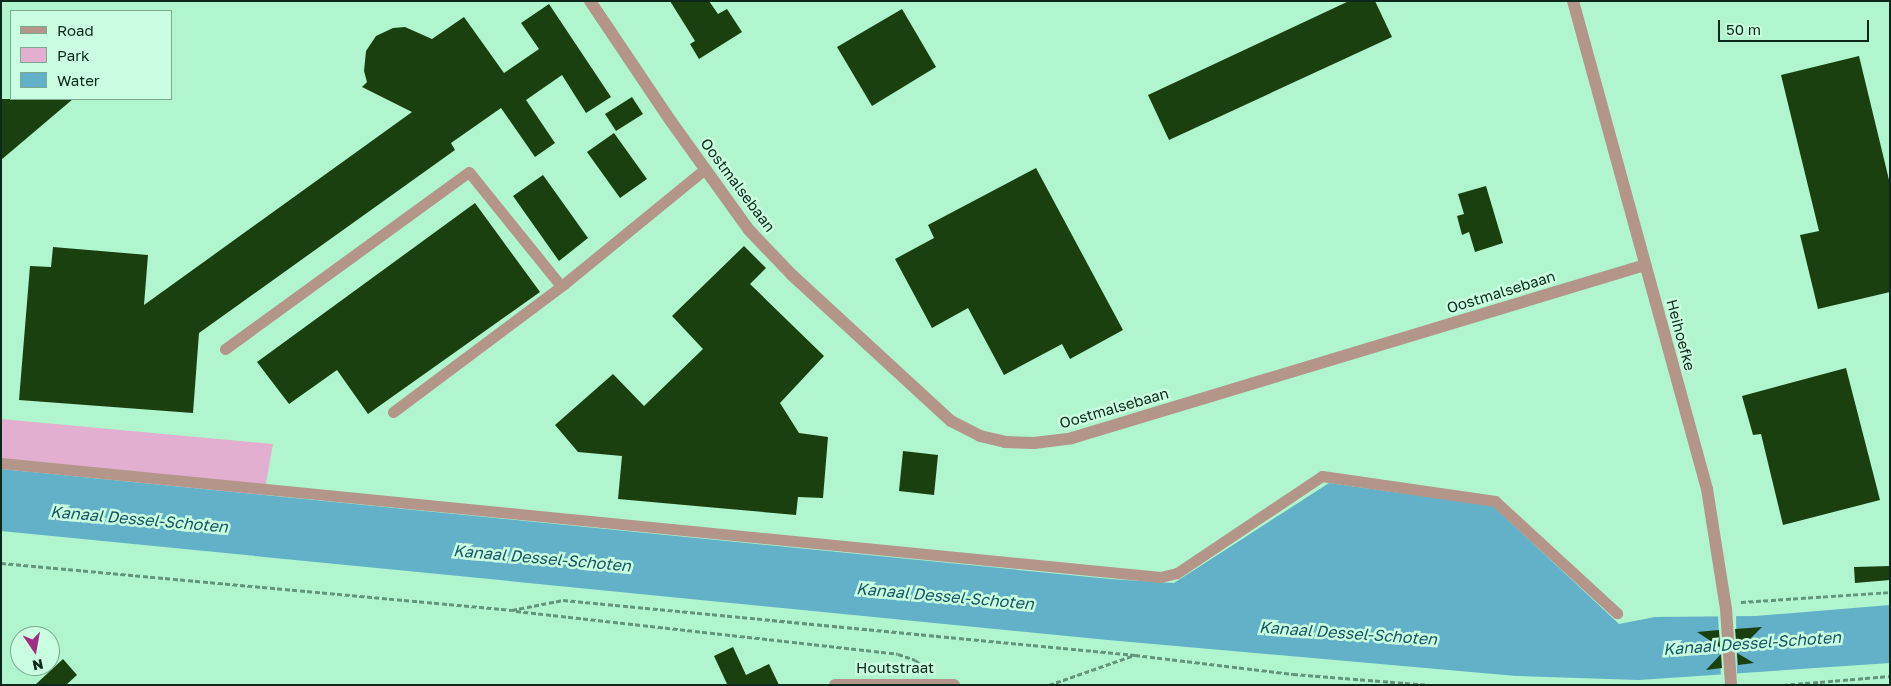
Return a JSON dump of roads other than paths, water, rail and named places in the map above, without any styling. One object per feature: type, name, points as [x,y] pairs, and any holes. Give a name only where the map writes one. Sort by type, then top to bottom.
[{"type":"street","name":"Oostmalsebaan","points":[[590,1],[704,170],[749,230],[792,275],[951,421],[980,436],[1005,442],[1034,443],[1072,438],[1645,265]]},
{"type":"street","name":"Heihoefke","points":[[1573,1],[1707,489],[1726,608],[1731,683]]},
{"type":"street","name":"Houtstraat","points":[[835,685],[954,685]]},
{"type":"lane","points":[[393,412],[561,286],[704,170]]},
{"type":"lane","points":[[225,349],[468,172],[561,286]]},
{"type":"lane","points":[[1,463],[1160,577],[1177,573],[1322,476],[1495,501],[1617,613]]},
{"type":"water","name":"Kanaal Dessel-Schoten","points":[[1,469],[1110,579],[1174,583],[1329,483],[1493,506],[1619,624],[1655,617],[1755,616],[1890,605],[1890,663],[1639,680],[1516,676],[1108,640],[1,531]]}]
